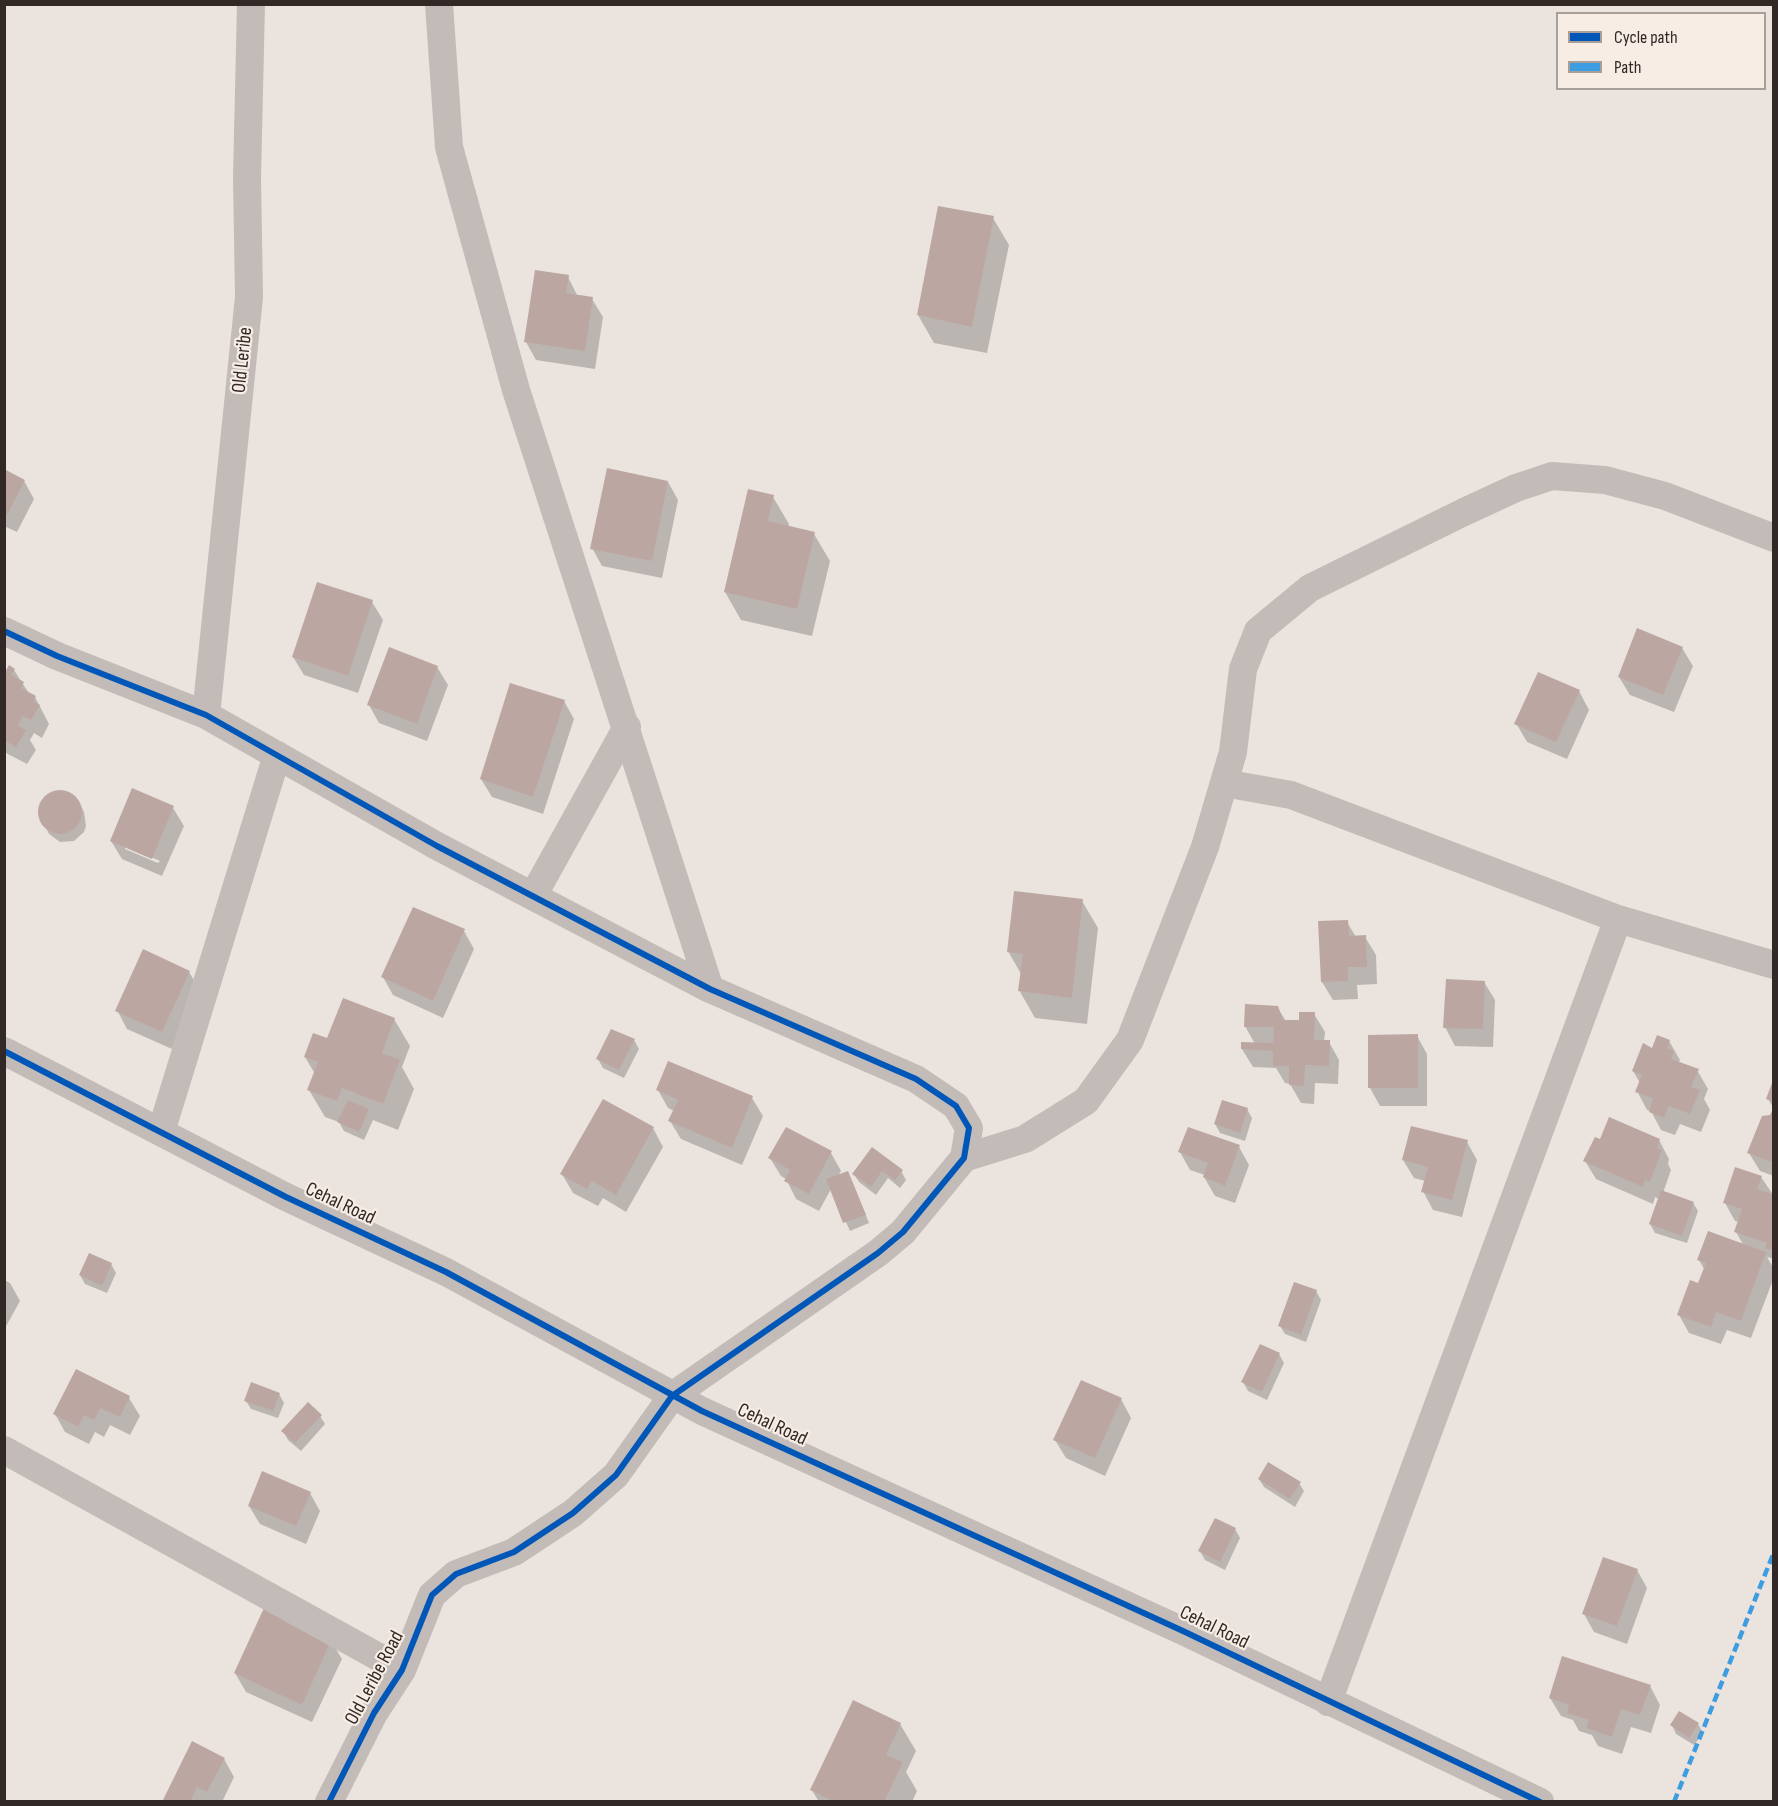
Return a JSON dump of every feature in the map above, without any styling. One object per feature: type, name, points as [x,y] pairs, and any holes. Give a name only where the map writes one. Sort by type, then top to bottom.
[{"type":"street","name":"Old Leribe","points":[[206,715],[249,297],[247,177],[251,4]]},
{"type":"street","points":[[439,4],[448,147],[516,390],[710,989]]},
{"type":"street","points":[[4,631],[57,656],[206,715],[437,846],[710,989],[916,1079],[956,1106],[969,1128],[964,1158],[1025,1139],[1086,1101],[1130,1040],[1206,847],[1233,752],[1243,669],[1258,631],[1310,588],[1516,488],[1552,476],[1605,480],[1665,496],[1773,538]]},
{"type":"street","points":[[533,896],[627,727]]},
{"type":"street","points":[[161,1132],[277,755]]},
{"type":"street","points":[[1224,783],[1291,795],[1618,919],[1773,964]]},
{"type":"street","points":[[1328,1702],[1618,919]]},
{"type":"street","name":"Cehal Road","points":[[4,1051],[286,1197],[446,1272],[702,1411],[1183,1631],[1540,1802]]},
{"type":"street","name":"Old Leribe Road","points":[[329,1802],[374,1713],[402,1670],[432,1595],[456,1575],[514,1552],[573,1513],[616,1475],[672,1396],[878,1253],[903,1232],[964,1158]]},
{"type":"street","points":[[4,1450],[402,1670]]},
{"type":"building","points":[[938,206],[994,216],[972,327],[917,315]]},
{"type":"building","points":[[535,270],[569,275],[566,293],[593,297],[585,351],[524,342]]},
{"type":"building","points":[[607,468],[668,481],[652,561],[590,549]]},
{"type":"building","points":[[4,469],[25,480],[7,515],[4,514]]},
{"type":"building","points":[[748,489],[774,495],[768,521],[815,532],[797,609],[724,592]]},
{"type":"building","points":[[317,582],[373,600],[348,676],[292,657]]},
{"type":"building","points":[[1637,628],[1683,647],[1663,695],[1618,677]]},
{"type":"building","points":[[389,647],[438,666],[417,724],[367,705]]},
{"type":"building","points":[[9,665],[15,669],[11,675],[24,682],[21,688],[36,696],[33,701],[40,705],[31,720],[23,716],[18,725],[26,730],[16,747],[4,740],[4,674]]},
{"type":"building","points":[[1538,672],[1580,690],[1556,742],[1514,724]]},
{"type":"building","points":[[510,683],[565,700],[533,797],[480,779]]},
{"type":"building","points":[[132,788],[174,806],[152,859],[110,841]]},
{"type":"building","points":[[60,790],[75,797],[82,812],[75,827],[60,834],[45,827],[38,812],[45,797]]},
{"type":"building","points":[[1014,891],[1083,899],[1072,998],[1018,991],[1023,954],[1007,952]]},
{"type":"building","points":[[413,907],[465,929],[433,1001],[381,977]]},
{"type":"building","points":[[1348,920],[1349,936],[1366,935],[1367,967],[1348,967],[1348,981],[1321,982],[1318,921]]},
{"type":"building","points":[[143,949],[190,971],[162,1032],[115,1011]]},
{"type":"building","points":[[1446,979],[1485,981],[1483,1029],[1443,1028]]},
{"type":"building","points":[[343,998],[395,1018],[382,1053],[400,1060],[383,1104],[342,1088],[337,1101],[307,1090],[318,1062],[304,1057],[313,1033],[327,1038]]},
{"type":"building","points":[[1245,1004],[1278,1006],[1283,1020],[1299,1020],[1299,1012],[1315,1012],[1314,1040],[1330,1040],[1329,1066],[1305,1065],[1304,1086],[1289,1085],[1289,1066],[1273,1066],[1273,1051],[1241,1049],[1241,1042],[1273,1043],[1274,1027],[1244,1027]]},
{"type":"building","points":[[611,1029],[635,1039],[619,1070],[596,1059]]},
{"type":"building","points":[[1418,1034],[1418,1088],[1368,1088],[1368,1035]]},
{"type":"building","points":[[1657,1035],[1670,1040],[1667,1048],[1674,1051],[1671,1059],[1699,1069],[1691,1087],[1700,1090],[1690,1114],[1669,1106],[1664,1118],[1649,1112],[1653,1098],[1635,1092],[1642,1075],[1632,1071],[1643,1043],[1652,1048]]},
{"type":"building","points":[[668,1061],[753,1096],[732,1148],[668,1121],[678,1100],[656,1090]]},
{"type":"building","points":[[1772,1083],[1774,1084],[1774,1102],[1766,1099]]},
{"type":"building","points":[[603,1099],[654,1127],[616,1195],[592,1181],[587,1189],[560,1174]]},
{"type":"building","points":[[348,1100],[369,1109],[359,1132],[337,1122]]},
{"type":"building","points":[[1222,1100],[1248,1108],[1240,1133],[1214,1124]]},
{"type":"building","points":[[1774,1107],[1774,1163],[1747,1153],[1762,1116],[1770,1115]]},
{"type":"building","points":[[1609,1117],[1660,1139],[1657,1148],[1662,1150],[1650,1182],[1645,1180],[1643,1187],[1583,1161],[1595,1137],[1600,1139]]},
{"type":"building","points":[[1411,1126],[1468,1140],[1452,1200],[1421,1192],[1428,1167],[1402,1160]]},
{"type":"building","points":[[786,1127],[832,1151],[809,1194],[784,1181],[790,1170],[768,1158]]},
{"type":"building","points":[[1188,1127],[1240,1145],[1225,1186],[1203,1177],[1208,1163],[1178,1152]]},
{"type":"building","points":[[872,1147],[903,1170],[895,1180],[882,1171],[871,1187],[852,1174]]},
{"type":"building","points":[[1735,1167],[1762,1176],[1757,1189],[1774,1195],[1774,1251],[1765,1248],[1767,1243],[1734,1232],[1742,1209],[1723,1203]]},
{"type":"building","points":[[848,1171],[866,1215],[843,1223],[826,1179]]},
{"type":"building","points":[[1661,1190],[1694,1202],[1682,1236],[1649,1224]]},
{"type":"building","points":[[1708,1231],[1766,1252],[1741,1321],[1716,1312],[1711,1327],[1677,1315],[1690,1280],[1698,1283],[1706,1263],[1697,1260]]},
{"type":"building","points":[[89,1253],[112,1263],[102,1286],[79,1275]]},
{"type":"building","points":[[1294,1282],[1317,1290],[1301,1335],[1278,1326]]},
{"type":"building","points":[[1260,1344],[1280,1353],[1262,1392],[1241,1382]]},
{"type":"building","points":[[76,1369],[130,1396],[120,1417],[100,1408],[94,1420],[84,1415],[78,1427],[53,1414]]},
{"type":"building","points":[[1081,1380],[1122,1398],[1095,1458],[1053,1440]]},
{"type":"building","points":[[251,1382],[280,1393],[273,1411],[244,1401]]},
{"type":"building","points":[[308,1402],[322,1415],[295,1443],[281,1431]]},
{"type":"building","points":[[1268,1462],[1301,1482],[1290,1499],[1258,1479]]},
{"type":"building","points":[[262,1471],[311,1492],[296,1526],[248,1506]]},
{"type":"building","points":[[1215,1518],[1236,1528],[1220,1562],[1198,1551]]},
{"type":"building","points":[[1603,1557],[1638,1569],[1617,1626],[1582,1614]]},
{"type":"building","points":[[264,1608],[332,1639],[302,1705],[234,1673]]},
{"type":"building","points":[[1562,1656],[1651,1685],[1640,1715],[1621,1709],[1612,1737],[1586,1728],[1589,1720],[1567,1713],[1569,1705],[1549,1698]]},
{"type":"building","points":[[853,1700],[901,1723],[886,1755],[903,1762],[884,1802],[835,1802],[810,1790]]},
{"type":"building","points":[[1679,1711],[1699,1723],[1689,1738],[1670,1725]]},
{"type":"building","points":[[192,1741],[225,1758],[207,1792],[197,1787],[190,1802],[162,1802]]},
{"type":"marked path","points":[[1674,1802],[1774,1552]]},
{"type":"cycle path","points":[[4,631],[57,656],[206,715],[437,846],[710,989],[916,1079],[956,1106],[969,1128],[964,1158],[903,1232],[878,1253],[672,1396],[616,1475],[573,1513],[514,1552],[456,1574],[432,1595],[402,1670],[374,1713],[329,1802]]},
{"type":"cycle path","points":[[4,1051],[286,1197],[446,1272],[702,1411],[1183,1631],[1540,1802]]}]
